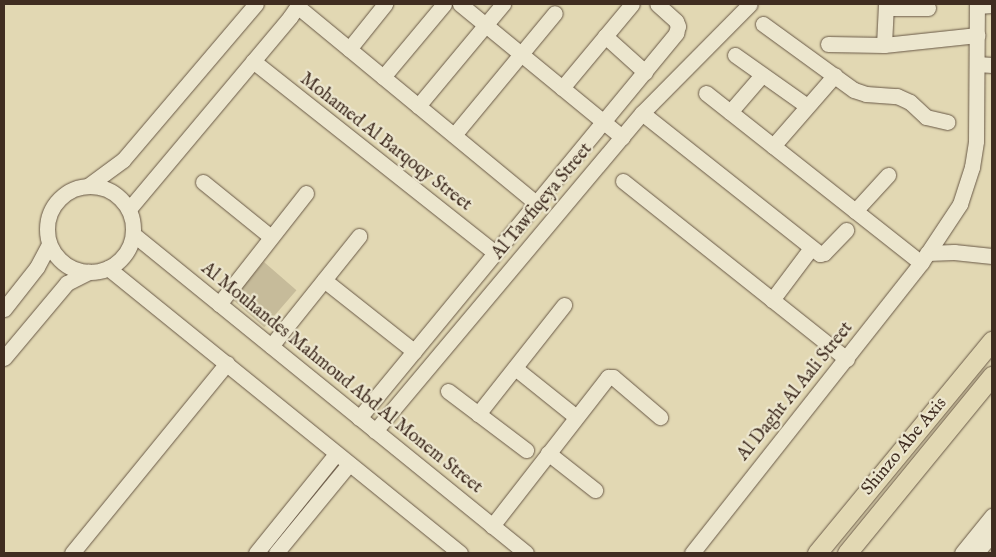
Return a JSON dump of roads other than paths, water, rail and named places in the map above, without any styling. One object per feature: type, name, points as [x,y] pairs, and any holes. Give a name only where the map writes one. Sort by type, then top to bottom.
[{"type":"main road","name":"Shinzo Abe Axis","points":[[817,553],[992,341]]},
{"type":"main road","name":"Shinzo Abe Axis","points":[[847,553],[992,376]]},
{"type":"street","points":[[89,185],[123,160],[256,4]]},
{"type":"street","points":[[349,49],[385,4]]},
{"type":"street","points":[[383,77],[444,4]]},
{"type":"street","points":[[460,4],[622,137]]},
{"type":"street","points":[[418,106],[503,4]]},
{"type":"street","points":[[562,88],[632,4]]},
{"type":"street","points":[[128,209],[298,5],[536,203]]},
{"type":"street","name":"Al Tawfiqeya Street","points":[[359,418],[676,33],[678,26],[676,20],[660,5]]},
{"type":"street","name":"Al Tawfiqeya Street","points":[[375,430],[642,113],[750,5]]},
{"type":"street","name":"Al Daght Al Aali Street","points":[[692,553],[847,359],[924,258],[960,204],[970,175],[976,141],[977,35],[982,5]]},
{"type":"street","points":[[884,45],[886,6],[928,8]]},
{"type":"street","points":[[454,135],[555,13]]},
{"type":"street","points":[[763,24],[860,92],[897,96],[910,102],[926,117],[947,122]]},
{"type":"street","points":[[828,44],[884,45],[977,35]]},
{"type":"street","points":[[605,36],[645,72]]},
{"type":"street","points":[[735,56],[807,106]]},
{"type":"street","name":"Mohamed Al Barqoqy Street","points":[[252,61],[495,254]]},
{"type":"street","points":[[977,64],[992,65]]},
{"type":"street","points":[[730,112],[762,75]]},
{"type":"street","points":[[773,146],[835,75]]},
{"type":"street","points":[[706,93],[855,211],[924,258],[954,252],[992,256]]},
{"type":"street","points":[[642,113],[811,248],[822,254],[846,230]]},
{"type":"street","points":[[855,211],[888,175]]},
{"type":"street","points":[[623,181],[847,359]]},
{"type":"street","points":[[203,182],[271,237]]},
{"type":"street","points":[[4,358],[67,282],[90,272],[108,268],[125,254],[133,234],[132,217],[128,209],[123,201],[108,189],[89,185],[77,187],[66,192],[50,209],[46,233],[49,244],[56,256],[65,265],[77,270],[90,272]]},
{"type":"street","points":[[219,304],[306,193]]},
{"type":"street","name":"Al Mouhandes Mahmoud Abd Al Monem Street","points":[[133,234],[526,553]]},
{"type":"street","points":[[271,346],[360,236]]},
{"type":"street","points":[[4,309],[37,267],[49,244]]},
{"type":"street","points":[[772,300],[811,248]]},
{"type":"street","points":[[108,268],[460,553]]},
{"type":"street","points":[[324,280],[414,351]]},
{"type":"street","points":[[478,414],[564,305]]},
{"type":"street","points":[[72,553],[227,363]]},
{"type":"street","points":[[515,368],[575,416]]},
{"type":"street","points":[[492,526],[575,416],[606,379],[610,377],[660,417]]},
{"type":"street","points":[[448,391],[526,450]]},
{"type":"street","points":[[548,453],[595,490]]},
{"type":"street","points":[[256,553],[336,454]]},
{"type":"street","points":[[276,553],[349,464]]},
{"type":"street","points":[[296,504],[308,514]]},
{"type":"street","points":[[962,553],[992,516]]},
{"type":"street","points":[[976,553],[992,534]]}]
